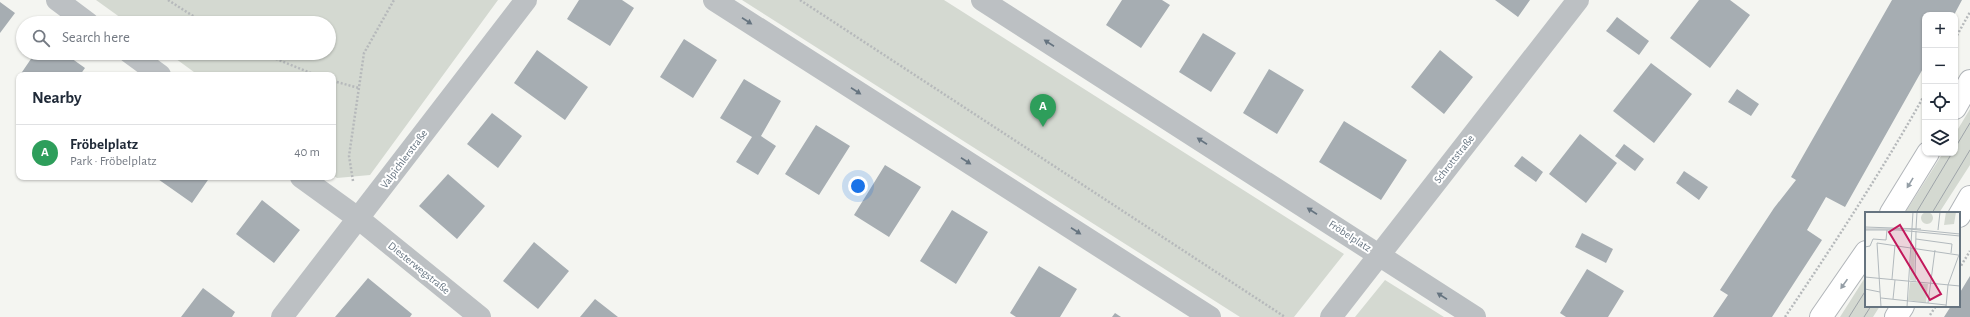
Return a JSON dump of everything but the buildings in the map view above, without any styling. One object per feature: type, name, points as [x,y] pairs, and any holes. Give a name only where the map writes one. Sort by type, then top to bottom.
[{"type":"main road","points":[[1958,103],[1970,81]]},
{"type":"main road","points":[[1892,212],[1926,156]]},
{"type":"main road","points":[[1960,214],[1970,198]]},
{"type":"main road","points":[[1821,317],[1865,253]]},
{"type":"main road","points":[[1896,317],[1902,307]]},
{"type":"street","points":[[57,0],[79,16]]},
{"type":"street","name":"Valpichlerstraße","points":[[282,317],[359,219],[526,0]]},
{"type":"street","points":[[714,0],[1210,317]]},
{"type":"street","name":"Fröbelplatz","points":[[982,0],[1475,317]]},
{"type":"street","name":"Schrottstraße","points":[[1331,317],[1578,0]]},
{"type":"street","points":[[140,60],[156,72]]},
{"type":"street","name":"Diesterwegstraße","points":[[305,180],[359,219],[480,317]]},
{"type":"path","points":[[168,0],[193,16]]},
{"type":"path","points":[[349,156],[364,53],[394,0]]},
{"type":"path","points":[[800,0],[1285,317]]},
{"type":"path","points":[[1958,34],[1970,12]]},
{"type":"path","points":[[278,60],[308,72]]},
{"type":"path","points":[[336,82],[359,88]]},
{"type":"path","points":[[1785,317],[1860,206],[1922,99]]},
{"type":"path","points":[[1960,267],[1970,251]]},
{"type":"path","points":[[1929,317],[1935,307]]},
{"type":"shaded area","points":[[96,0],[498,0],[370,175],[337,178],[336,72],[194,72],[178,60],[336,60],[336,16],[118,16]]},
{"type":"shaded area","points":[[742,0],[944,0],[1344,254],[1294,317],[1240,317]]},
{"type":"shaded area","points":[[1970,109],[1970,165],[1940,212],[1906,212],[1941,156],[1958,156],[1958,129]]},
{"type":"shaded area","points":[[1865,278],[1865,307],[1879,307],[1873,317],[1840,317]]},
{"type":"shaded area","points":[[1385,280],[1444,317],[1355,317]]},
{"type":"tram line","points":[[1958,143],[1970,123]]},
{"type":"tram line","points":[[1933,212],[1970,150]]},
{"type":"tram line","points":[[1917,212],[1950,156]]},
{"type":"tram line","points":[[1849,317],[1865,292]]},
{"type":"tram line","points":[[1864,317],[1870,307]]},
{"type":"place","name":"Fröbelplatz","points":[[1043,127]]}]
